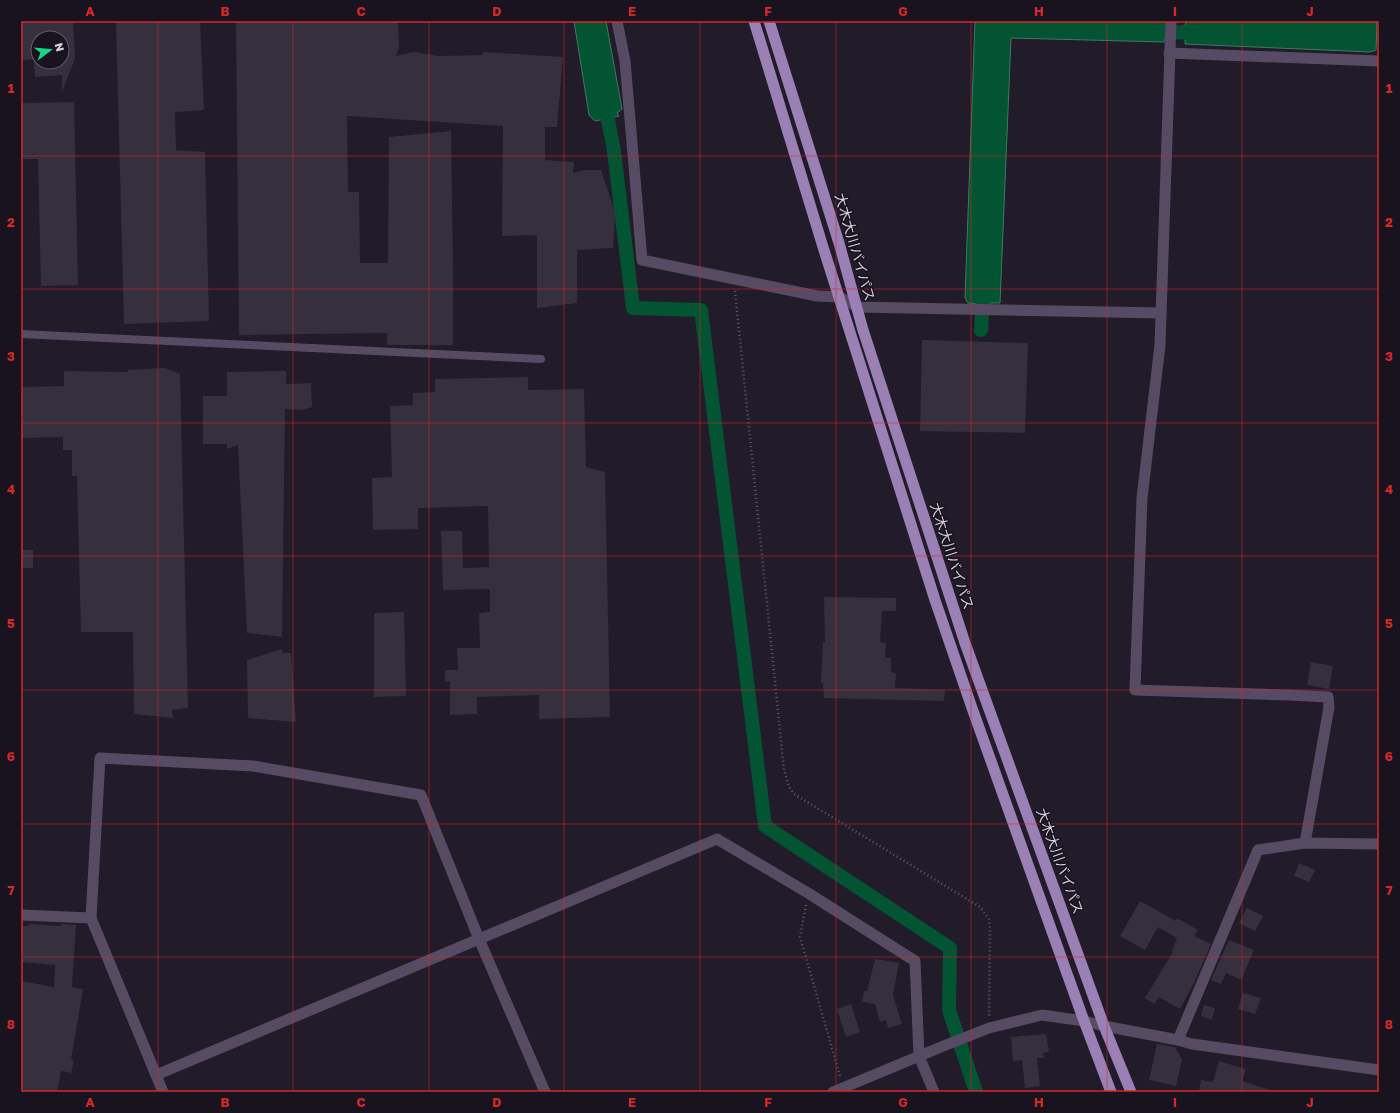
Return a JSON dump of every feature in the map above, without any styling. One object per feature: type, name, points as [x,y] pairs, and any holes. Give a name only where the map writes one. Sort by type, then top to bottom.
[{"type":"highway","name":"大木大川バイパス","points":[[754,21],[823,246],[935,600],[967,694],[1084,1021],[1111,1092]]},
{"type":"highway","name":"大木大川バイパス","points":[[769,21],[839,243],[863,330],[965,643],[1104,1026],[1131,1092]]},
{"type":"street","points":[[617,21],[625,61],[642,260],[818,296],[840,297],[858,311],[1161,313]]},
{"type":"street","points":[[1171,21],[1168,53],[1160,345],[1142,498],[1135,690],[1328,697],[1329,707],[1305,843]]},
{"type":"street","points":[[1168,53],[1379,61]]},
{"type":"street","points":[[163,1092],[91,918],[100,758],[253,766],[421,795],[479,939],[545,1092]]},
{"type":"street","points":[[156,1075],[717,839],[808,893],[915,961],[919,1056],[934,1092]]},
{"type":"street","points":[[1178,1040],[1258,850],[1305,843],[1379,844]]},
{"type":"street","points":[[21,915],[91,918]]},
{"type":"street","points":[[833,1092],[989,1028],[1042,1015],[1084,1021],[1192,1044],[1379,1070]]},
{"type":"lane","points":[[21,334],[541,359]]},
{"type":"path","points":[[734,279],[784,770],[789,787],[794,794],[980,907],[989,919],[990,930],[989,1028]]},
{"type":"path","points":[[808,893],[800,937],[844,1087]]},
{"type":"shaded area","points":[[574,21],[606,21],[622,109],[617,113],[619,116],[595,121],[589,115]]},
{"type":"shaded area","points":[[975,21],[1166,21],[1169,31],[1165,31],[1164,42],[1011,38],[1000,303],[988,303],[987,307],[980,307],[980,304],[968,303],[965,298]]},
{"type":"shaded area","points":[[1186,21],[1377,21],[1376,50],[1370,52],[1185,44],[1185,31],[1181,31],[1181,26],[1185,26]]},
{"type":"building","points":[[21,21],[73,21],[75,59],[62,91],[62,75],[35,77],[35,70],[70,70],[70,30],[30,30],[30,59],[21,60]]},
{"type":"building","points":[[116,21],[200,21],[204,110],[175,112],[176,150],[205,152],[209,321],[124,324]]},
{"type":"building","points":[[236,21],[398,21],[399,46],[396,56],[414,52],[439,56],[483,55],[483,52],[563,57],[557,127],[545,127],[545,160],[574,162],[573,173],[585,170],[601,170],[615,212],[613,248],[577,250],[577,303],[537,308],[537,235],[502,236],[503,126],[347,116],[348,192],[359,192],[360,263],[388,263],[389,137],[451,131],[453,345],[387,345],[387,333],[239,335]]},
{"type":"building","points":[[74,102],[78,285],[41,286],[38,159],[21,159],[21,103]]},
{"type":"building","points":[[922,340],[1028,343],[1025,433],[920,431]]},
{"type":"building","points":[[165,368],[180,374],[188,708],[172,710],[173,718],[134,714],[133,632],[81,632],[77,476],[72,476],[72,450],[63,450],[63,437],[21,438],[21,387],[64,386],[64,371],[128,372],[128,370]]},
{"type":"building","points":[[286,371],[286,384],[311,383],[312,407],[303,410],[285,409],[282,637],[247,633],[238,445],[227,449],[227,444],[203,444],[203,396],[227,396],[227,372]]},
{"type":"building","points":[[528,377],[528,390],[584,389],[586,467],[605,472],[610,717],[539,719],[539,695],[477,697],[477,714],[450,715],[450,681],[445,682],[445,670],[458,670],[457,648],[480,648],[479,613],[490,612],[490,589],[443,590],[441,531],[462,531],[463,568],[489,567],[488,506],[418,508],[418,529],[373,530],[372,478],[392,477],[390,406],[413,405],[413,393],[435,392],[435,379]]},
{"type":"building","points":[[21,550],[33,550],[33,568],[21,568]]},
{"type":"building","points":[[824,597],[896,598],[896,611],[882,611],[880,642],[886,643],[885,658],[891,658],[891,672],[896,673],[895,688],[945,690],[944,701],[824,698],[823,683],[821,683],[823,642],[825,642]]},
{"type":"building","points":[[404,612],[406,696],[374,697],[374,613]]},
{"type":"building","points":[[282,649],[282,653],[291,653],[296,722],[248,718],[247,660]]},
{"type":"building","points":[[1311,662],[1333,666],[1329,689],[1307,685]]},
{"type":"building","points":[[1299,863],[1315,870],[1309,882],[1294,876]]},
{"type":"building","points":[[1140,901],[1176,921],[1177,918],[1198,930],[1194,936],[1211,944],[1194,983],[1180,1009],[1159,997],[1154,1004],[1145,998],[1173,952],[1172,951],[1177,938],[1158,927],[1145,950],[1120,936]]},
{"type":"building","points":[[1247,908],[1263,916],[1255,931],[1239,923]]},
{"type":"building","points":[[29,924],[61,926],[61,924],[76,925],[72,987],[83,989],[71,1060],[74,1061],[71,1073],[61,1071],[57,1092],[21,1092],[21,981],[54,987],[55,965],[21,962],[21,926],[29,926]]},
{"type":"building","points":[[1229,940],[1254,950],[1241,980],[1226,973],[1221,984],[1211,980]]},
{"type":"building","points":[[875,959],[899,963],[893,995],[902,1024],[888,1028],[886,1020],[880,1022],[875,1004],[862,1002],[864,991],[867,991]]},
{"type":"building","points":[[1243,993],[1261,998],[1255,1014],[1238,1009]]},
{"type":"building","points":[[851,1004],[860,1032],[846,1037],[837,1009]]},
{"type":"building","points":[[1204,1005],[1215,1008],[1212,1020],[1201,1016]]},
{"type":"building","points":[[1046,1034],[1049,1052],[1043,1053],[1044,1058],[1037,1058],[1040,1086],[1025,1088],[1022,1060],[1013,1061],[1011,1037]]},
{"type":"building","points":[[1157,1044],[1175,1047],[1182,1060],[1176,1086],[1149,1080]]},
{"type":"building","points":[[1219,1061],[1246,1069],[1242,1081],[1270,1090],[1270,1092],[1199,1092],[1201,1080],[1213,1082]]},
{"type":"waterway","points":[[1158,32],[1203,33]]},
{"type":"waterway","points":[[604,99],[614,151],[633,308],[701,310],[765,826],[950,948],[949,1010],[976,1092]]},
{"type":"waterway","points":[[981,330],[983,296]]}]
